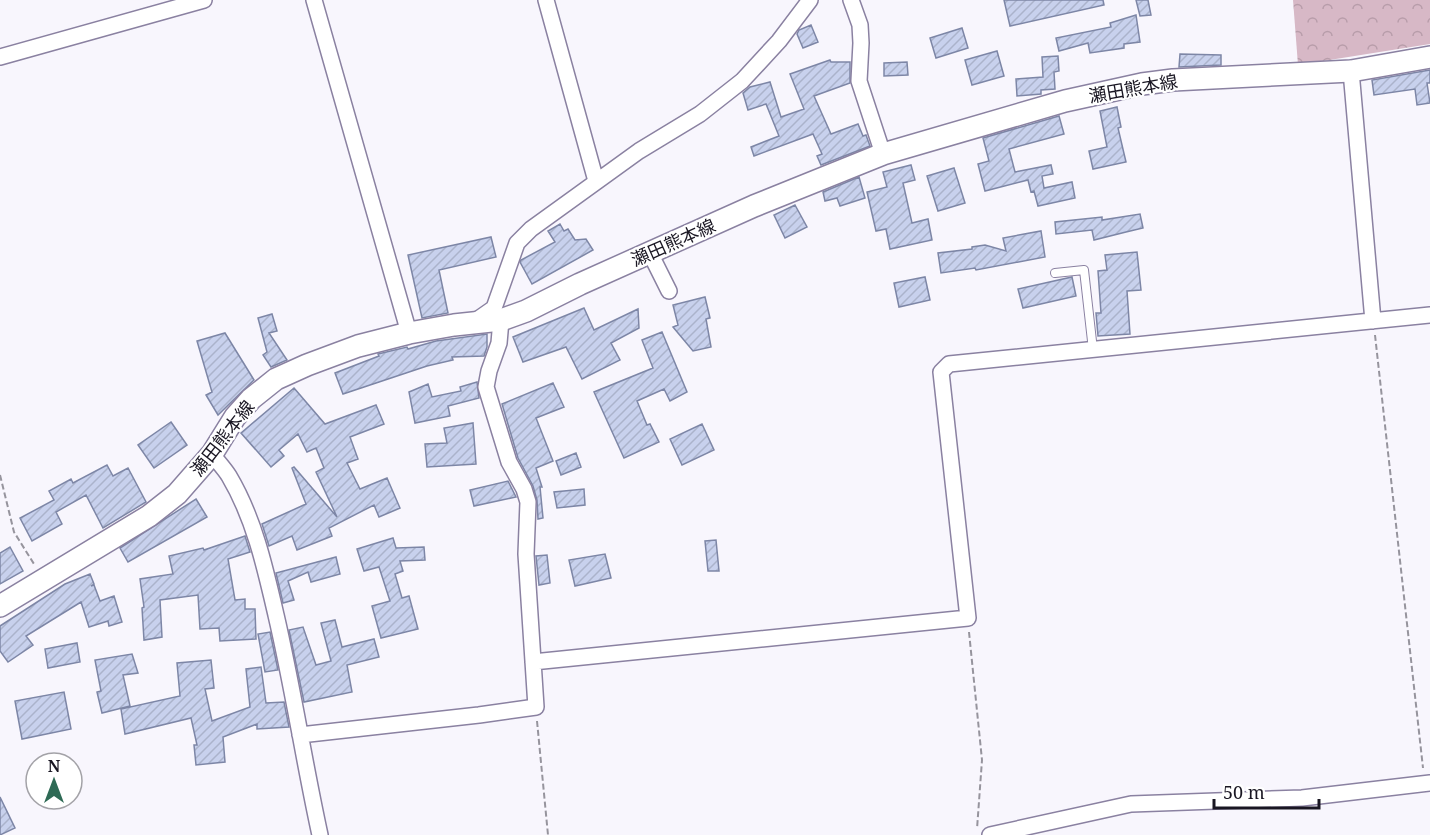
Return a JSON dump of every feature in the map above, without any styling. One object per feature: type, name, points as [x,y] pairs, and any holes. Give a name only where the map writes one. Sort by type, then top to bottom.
[{"type":"main road","name":"瀬田熊本線","points":[[0,606],[149,516],[177,494],[212,454],[235,417],[250,399],[276,379],[307,365],[358,346],[409,333],[501,320],[526,311],[754,206],[883,154],[1065,101],[1142,84],[1173,80],[1351,71],[1430,57]]},
{"type":"street","points":[[0,57],[204,0]]},
{"type":"street","points":[[314,0],[409,333]]},
{"type":"street","points":[[546,0],[596,181]]},
{"type":"street","points":[[473,323],[494,308],[517,243],[531,229],[639,151],[700,114],[742,81],[779,41],[810,0]]},
{"type":"street","points":[[851,0],[860,25],[859,81],[883,154]]},
{"type":"street","points":[[1351,71],[1373,321]]},
{"type":"street","points":[[650,253],[669,291]]},
{"type":"street","points":[[533,662],[968,618],[941,372],[949,364],[1430,315]]},
{"type":"street","points":[[300,735],[536,707],[526,543],[528,502],[524,489],[509,462],[486,387],[499,343],[501,320]]},
{"type":"street","points":[[212,454],[229,475],[262,558],[284,650],[320,835]]},
{"type":"street","points":[[990,835],[1131,804],[1302,798],[1428,784]]},
{"type":"lane","points":[[1055,273],[1084,270],[1093,350]]},
{"type":"path","points":[[1373,321],[1428,784]]},
{"type":"path","points":[[0,475],[14,532],[44,579]]},
{"type":"path","points":[[968,618],[982,760],[976,835]]},
{"type":"path","points":[[536,707],[548,835]]},
{"type":"green space","points":[[1293,0],[1430,0],[1430,44],[1298,65]]},
{"type":"building","points":[[1004,0],[1103,0],[1104,5],[1010,26]]},
{"type":"building","points":[[1136,0],[1148,0],[1151,15],[1140,16]]},
{"type":"building","points":[[1136,15],[1140,42],[1124,44],[1124,48],[1090,53],[1088,43],[1059,51],[1056,38],[1111,27],[1110,23]]},
{"type":"building","points":[[811,25],[818,42],[803,48],[797,34],[799,30]]},
{"type":"building","points":[[962,28],[968,48],[936,58],[930,38]]},
{"type":"building","points":[[997,51],[1004,76],[972,85],[965,60]]},
{"type":"building","points":[[1180,54],[1221,55],[1221,65],[1179,67]]},
{"type":"building","points":[[1058,56],[1059,71],[1054,72],[1055,89],[1041,90],[1041,94],[1017,96],[1016,79],[1043,77],[1042,57]]},
{"type":"building","points":[[830,60],[831,62],[850,62],[850,83],[814,96],[831,134],[858,124],[870,146],[821,165],[817,156],[822,154],[813,134],[754,156],[751,147],[779,136],[766,104],[748,110],[743,93],[750,87],[770,82],[781,117],[804,109],[790,74]]},
{"type":"building","points":[[907,62],[908,75],[884,76],[884,63]]},
{"type":"building","points":[[1430,70],[1430,83],[1427,83],[1430,103],[1417,105],[1415,89],[1374,95],[1372,80]]},
{"type":"building","points":[[1117,107],[1121,127],[1118,128],[1126,162],[1093,169],[1089,151],[1107,147],[1100,111]]},
{"type":"building","points":[[1059,116],[1064,134],[1009,149],[1015,172],[1051,165],[1053,174],[1042,176],[1044,188],[1072,182],[1075,198],[1038,206],[1028,180],[985,191],[978,164],[989,161],[983,138]]},
{"type":"building","points":[[911,165],[915,180],[903,183],[912,223],[928,219],[932,240],[890,249],[886,229],[876,231],[867,192],[887,187],[883,172]]},
{"type":"building","points":[[954,168],[965,203],[938,211],[927,176]]},
{"type":"building","points":[[859,177],[865,198],[840,206],[837,198],[825,201],[823,192]]},
{"type":"building","points":[[795,205],[807,227],[785,238],[774,215]]},
{"type":"building","points":[[1140,214],[1143,228],[1094,240],[1092,230],[1056,234],[1055,222],[1102,217],[1102,220]]},
{"type":"building","points":[[560,224],[564,231],[568,229],[575,240],[586,239],[593,250],[532,284],[520,262],[555,242],[548,231]]},
{"type":"building","points":[[1041,231],[1045,257],[976,270],[975,268],[941,273],[938,253],[985,245],[1006,251],[1003,238]]},
{"type":"building","points":[[491,237],[496,257],[439,270],[448,313],[422,318],[408,255]]},
{"type":"building","points":[[1137,252],[1141,290],[1127,291],[1130,334],[1098,336],[1096,313],[1101,313],[1098,271],[1107,270],[1105,255]]},
{"type":"building","points":[[925,277],[930,300],[899,307],[894,283]]},
{"type":"building","points":[[1072,277],[1076,296],[1023,308],[1018,289]]},
{"type":"building","points":[[705,297],[710,318],[706,319],[711,347],[693,351],[673,327],[678,325],[673,305]]},
{"type":"building","points":[[584,308],[594,330],[638,309],[639,328],[611,343],[620,360],[582,379],[566,347],[523,362],[513,337]]},
{"type":"building","points":[[272,314],[277,331],[269,333],[287,360],[271,367],[263,355],[267,352],[258,318]]},
{"type":"building","points":[[662,332],[687,392],[670,401],[664,389],[637,401],[647,425],[650,424],[659,442],[624,458],[594,392],[653,368],[642,340]]},
{"type":"building","points":[[225,333],[254,380],[218,415],[206,395],[212,392],[197,341]]},
{"type":"building","points":[[487,334],[484,356],[452,357],[453,360],[427,366],[343,394],[335,373],[379,356],[378,354],[436,341]]},
{"type":"building","points":[[477,382],[479,398],[448,406],[450,416],[415,423],[409,392],[428,384],[432,397],[461,391],[460,387]]},
{"type":"building","points":[[553,383],[564,407],[536,418],[553,461],[536,468],[542,487],[540,487],[543,518],[538,519],[537,500],[533,486],[518,458],[502,404]]},
{"type":"building","points":[[294,388],[325,424],[376,405],[384,424],[350,437],[358,459],[347,463],[360,489],[387,478],[400,508],[379,517],[374,505],[329,528],[332,536],[297,550],[292,536],[269,546],[262,524],[306,504],[292,468],[294,467],[337,517],[316,472],[324,468],[316,448],[307,452],[298,434],[279,450],[284,456],[271,467],[241,433]]},
{"type":"building","points":[[171,422],[187,445],[154,468],[138,445]]},
{"type":"building","points":[[473,423],[476,464],[427,467],[425,444],[447,443],[444,428]]},
{"type":"building","points":[[702,424],[714,450],[682,465],[670,439]]},
{"type":"building","points":[[576,453],[581,467],[561,475],[556,461]]},
{"type":"building","points":[[107,465],[113,476],[128,468],[146,502],[103,528],[86,495],[56,512],[62,524],[32,541],[20,518],[54,500],[49,491],[71,479],[73,483]]},
{"type":"building","points":[[508,481],[516,497],[474,506],[470,490]]},
{"type":"building","points":[[584,489],[585,505],[557,508],[554,492]]},
{"type":"building","points":[[196,499],[207,517],[128,562],[120,548]]},
{"type":"building","points":[[245,536],[250,552],[228,559],[235,600],[245,599],[245,609],[255,609],[256,639],[220,641],[219,628],[200,629],[198,595],[160,600],[162,637],[144,640],[142,608],[144,607],[140,579],[173,574],[169,556],[203,548],[204,550]]},
{"type":"building","points":[[393,538],[396,548],[424,547],[425,560],[400,561],[403,571],[395,574],[402,598],[409,596],[418,629],[381,638],[372,606],[390,601],[379,567],[364,571],[357,549]]},
{"type":"building","points":[[716,540],[719,571],[708,571],[705,541]]},
{"type":"building","points":[[10,547],[23,571],[0,584],[0,553]]},
{"type":"building","points":[[605,554],[611,578],[575,586],[569,560]]},
{"type":"building","points":[[547,555],[550,583],[539,585],[536,556]]},
{"type":"building","points":[[336,557],[340,574],[311,582],[308,572],[288,581],[294,600],[283,603],[276,573]]},
{"type":"building","points":[[90,574],[94,584],[91,586],[94,585],[100,601],[114,596],[122,622],[109,626],[108,621],[89,627],[81,602],[26,636],[33,645],[8,662],[0,651],[0,626],[65,584]]},
{"type":"building","points":[[335,620],[342,647],[374,639],[379,657],[347,665],[352,692],[304,702],[289,630],[303,627],[316,665],[331,661],[321,623]]},
{"type":"building","points":[[270,632],[278,670],[265,672],[258,634]]},
{"type":"building","points":[[77,643],[80,662],[48,668],[45,649]]},
{"type":"building","points":[[132,654],[138,673],[123,675],[130,706],[102,713],[97,692],[101,691],[95,660]]},
{"type":"building","points":[[211,660],[214,688],[205,689],[212,721],[250,707],[246,669],[261,667],[266,703],[284,702],[289,727],[257,729],[257,724],[223,737],[225,762],[196,765],[194,745],[197,745],[191,718],[125,734],[121,709],[180,696],[177,663]]},
{"type":"building","points":[[64,692],[71,729],[22,739],[15,701]]},
{"type":"building","points":[[0,797],[15,828],[0,835]]}]
